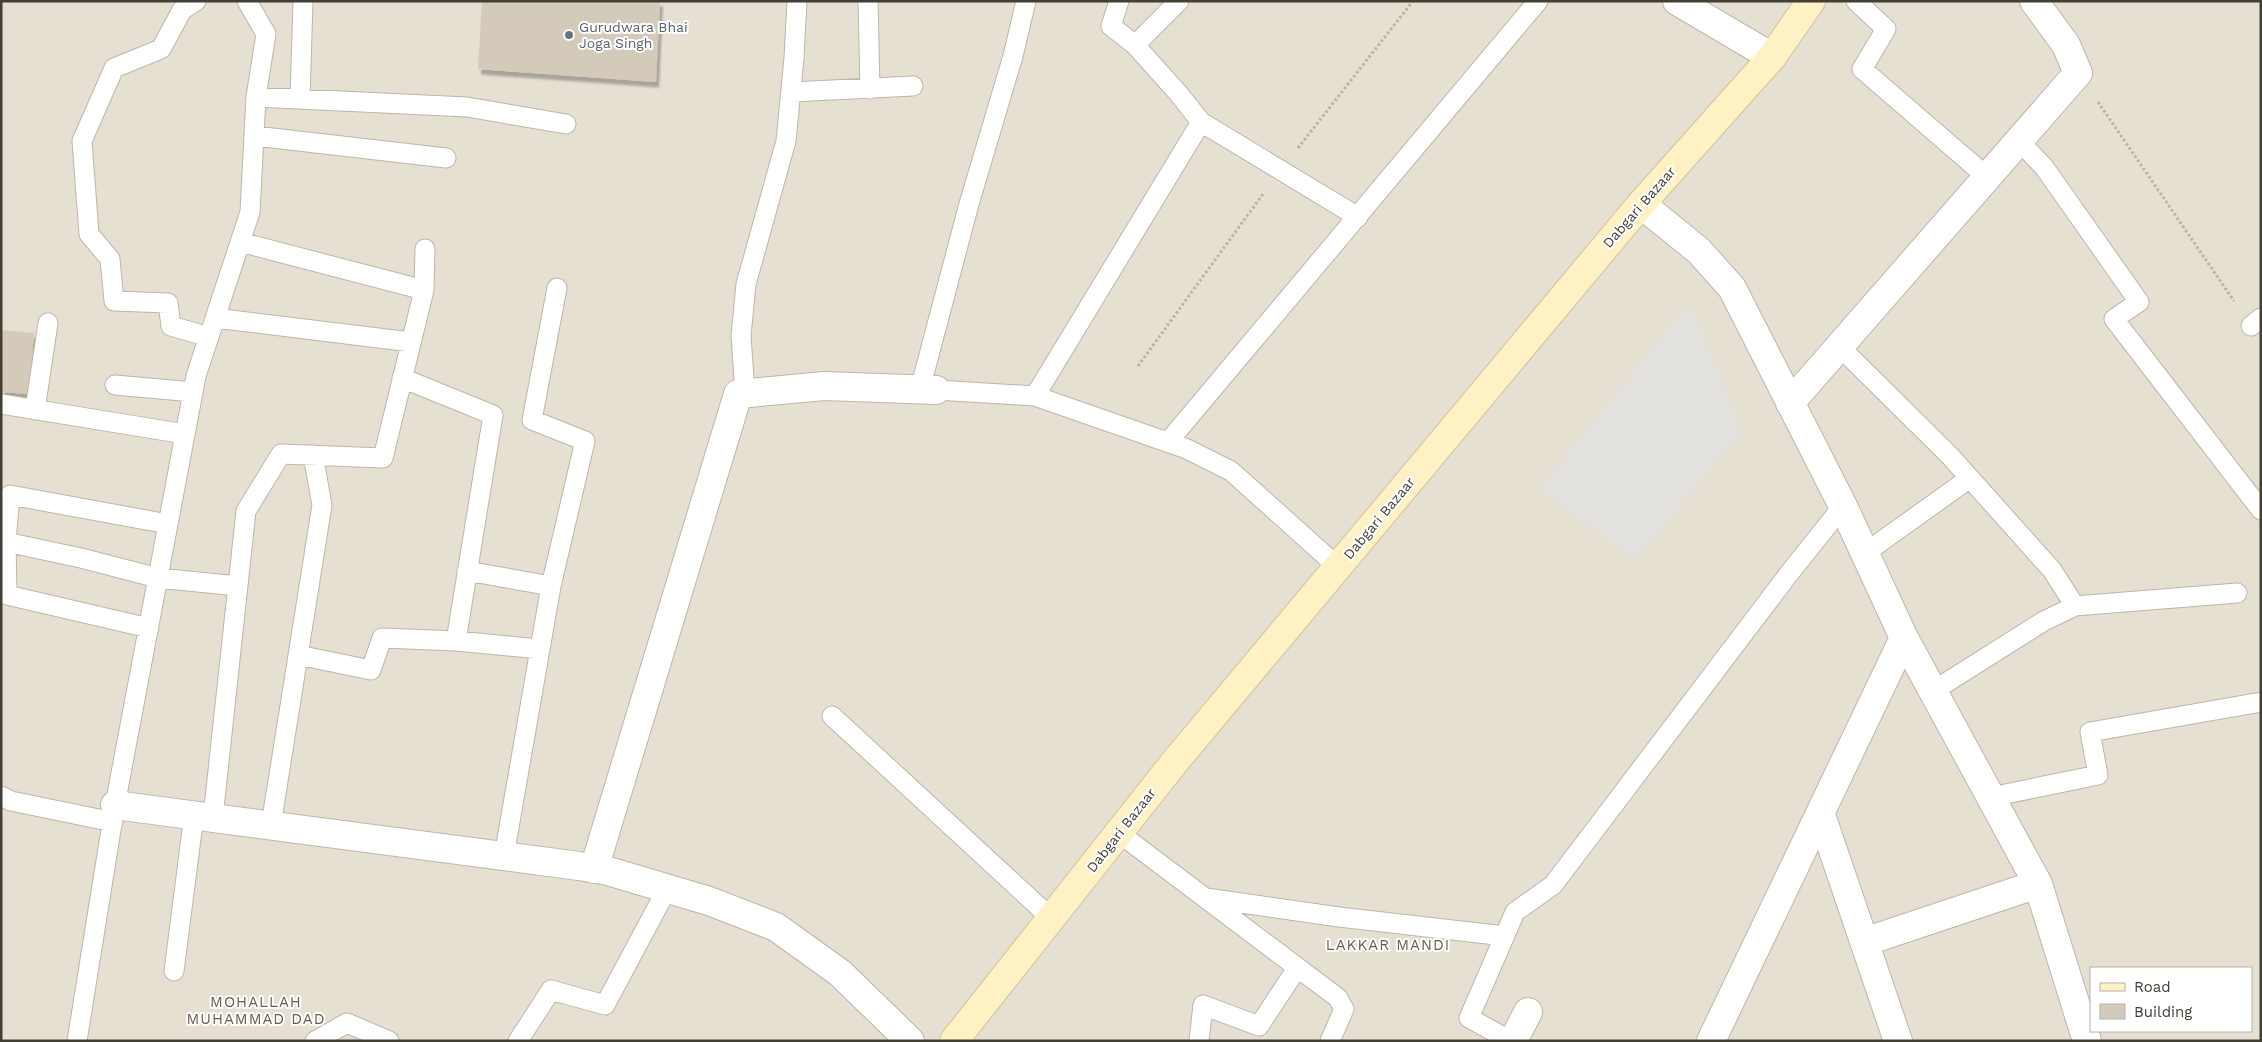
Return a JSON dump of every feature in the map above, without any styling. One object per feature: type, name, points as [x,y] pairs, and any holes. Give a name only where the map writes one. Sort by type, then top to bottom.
[{"type":"street","points":[[1677,1],[1772,57]]},
{"type":"street","name":"Dabgari Bazaar","points":[[954,1041],[1179,756],[1641,204],[1772,57],[1812,1]]},
{"type":"street","points":[[1790,403],[2078,73],[2066,45],[2034,1]]},
{"type":"street","points":[[1641,204],[1698,251],[1732,288],[1843,506],[1904,638],[2038,884],[2083,1040]]},
{"type":"street","points":[[594,869],[738,394],[824,386],[928,390]]},
{"type":"street","points":[[1711,1041],[1821,815],[1904,638]]},
{"type":"street","points":[[114,813],[204,816],[594,869],[709,901],[776,928],[840,973],[910,1041]]},
{"type":"street","points":[[1821,815],[1898,1041]]},
{"type":"street","points":[[1864,942],[2038,884]]},
{"type":"street","points":[[1512,1041],[1528,1012]]},
{"type":"lane","points":[[196,1],[182,10],[161,49],[114,68],[82,141],[89,234],[110,259],[114,301],[168,303],[171,326],[209,337]]},
{"type":"lane","points":[[78,1041],[114,813],[193,392],[250,212],[256,97],[266,34],[247,1]]},
{"type":"lane","points":[[300,99],[303,1]]},
{"type":"lane","points":[[745,393],[741,336],[746,284],[786,141],[797,1]]},
{"type":"lane","points":[[868,1],[870,89]]},
{"type":"lane","points":[[1026,1],[1013,56],[969,204],[928,390],[1035,396],[1168,442],[1231,471],[1338,567]]},
{"type":"lane","points":[[1118,1],[1111,26],[1135,45],[1178,93],[1200,122],[1358,217]]},
{"type":"lane","points":[[1135,45],[1179,1]]},
{"type":"lane","points":[[1168,442],[1538,1]]},
{"type":"lane","points":[[1856,1],[1886,29],[1862,69],[1988,177]]},
{"type":"lane","points":[[791,92],[914,86]]},
{"type":"lane","points":[[256,97],[467,107],[566,124]]},
{"type":"lane","points":[[1035,396],[1200,122]]},
{"type":"lane","points":[[255,136],[446,158]]},
{"type":"lane","points":[[2019,141],[2044,167],[2139,302],[2114,320],[2261,510]]},
{"type":"lane","points":[[240,242],[424,290]]},
{"type":"lane","points":[[174,972],[204,816],[238,586],[246,510],[280,454],[383,458],[424,290],[425,249]]},
{"type":"lane","points":[[504,856],[551,586],[585,441],[532,420],[557,288]]},
{"type":"lane","points":[[215,318],[411,342]]},
{"type":"lane","points":[[35,410],[48,323]]},
{"type":"lane","points":[[1839,346],[1970,478],[2052,570],[2074,606]]},
{"type":"lane","points":[[402,378],[493,415],[456,641]]},
{"type":"lane","points":[[115,385],[193,392]]},
{"type":"lane","points":[[1,404],[185,434]]},
{"type":"lane","points":[[271,825],[322,505],[312,455]]},
{"type":"lane","points":[[1866,553],[1970,478]]},
{"type":"lane","points":[[149,628],[4,601],[10,495],[168,524]]},
{"type":"lane","points":[[1512,1041],[1469,1018],[1515,912],[1553,884],[1791,571],[1843,506]]},
{"type":"lane","points":[[6,542],[81,558],[158,578],[238,586]]},
{"type":"lane","points":[[467,571],[551,586]]},
{"type":"lane","points":[[1933,692],[2044,621],[2074,606],[2237,593]]},
{"type":"lane","points":[[298,655],[371,670],[382,638],[456,641],[540,649]]},
{"type":"lane","points":[[1991,797],[2098,775],[2090,732],[2261,702]]},
{"type":"lane","points":[[832,716],[1051,918]]},
{"type":"lane","points":[[1,796],[11,801],[114,813]]},
{"type":"lane","points":[[1118,832],[1338,998],[1344,1009],[1330,1041]]},
{"type":"lane","points":[[518,1041],[551,990],[605,1005],[667,890]]},
{"type":"lane","points":[[1205,898],[1339,917],[1505,936]]},
{"type":"lane","points":[[1199,1041],[1203,1005],[1259,1026],[1298,968]]},
{"type":"lane","points":[[315,1041],[347,1023],[389,1041]]},
{"type":"path","points":[[1138,366],[1280,170],[1413,1]]},
{"type":"path","points":[[2078,73],[2256,322]]},
{"type":"shaded area","points":[[1,1],[2261,1],[2261,1041],[1,1041]]},
{"type":"shaded area","points":[[1690,302],[1742,431],[1635,560],[1539,489]]},
{"type":"building","name":"Gurudwara Bhai Joga Singh","points":[[482,1],[660,1],[656,82],[478,69]]},
{"type":"building","points":[[1,330],[34,333],[29,394],[1,392]]},
{"type":"place","name":"Gurudwara Bhai Joga Singh","points":[[569,35]]},
{"type":"district","name":"LAKKAR MANDI","points":[[1388,945]]},
{"type":"district","name":"MOHALLAH MUHAMMAD DAD","points":[[256,1010]]}]
